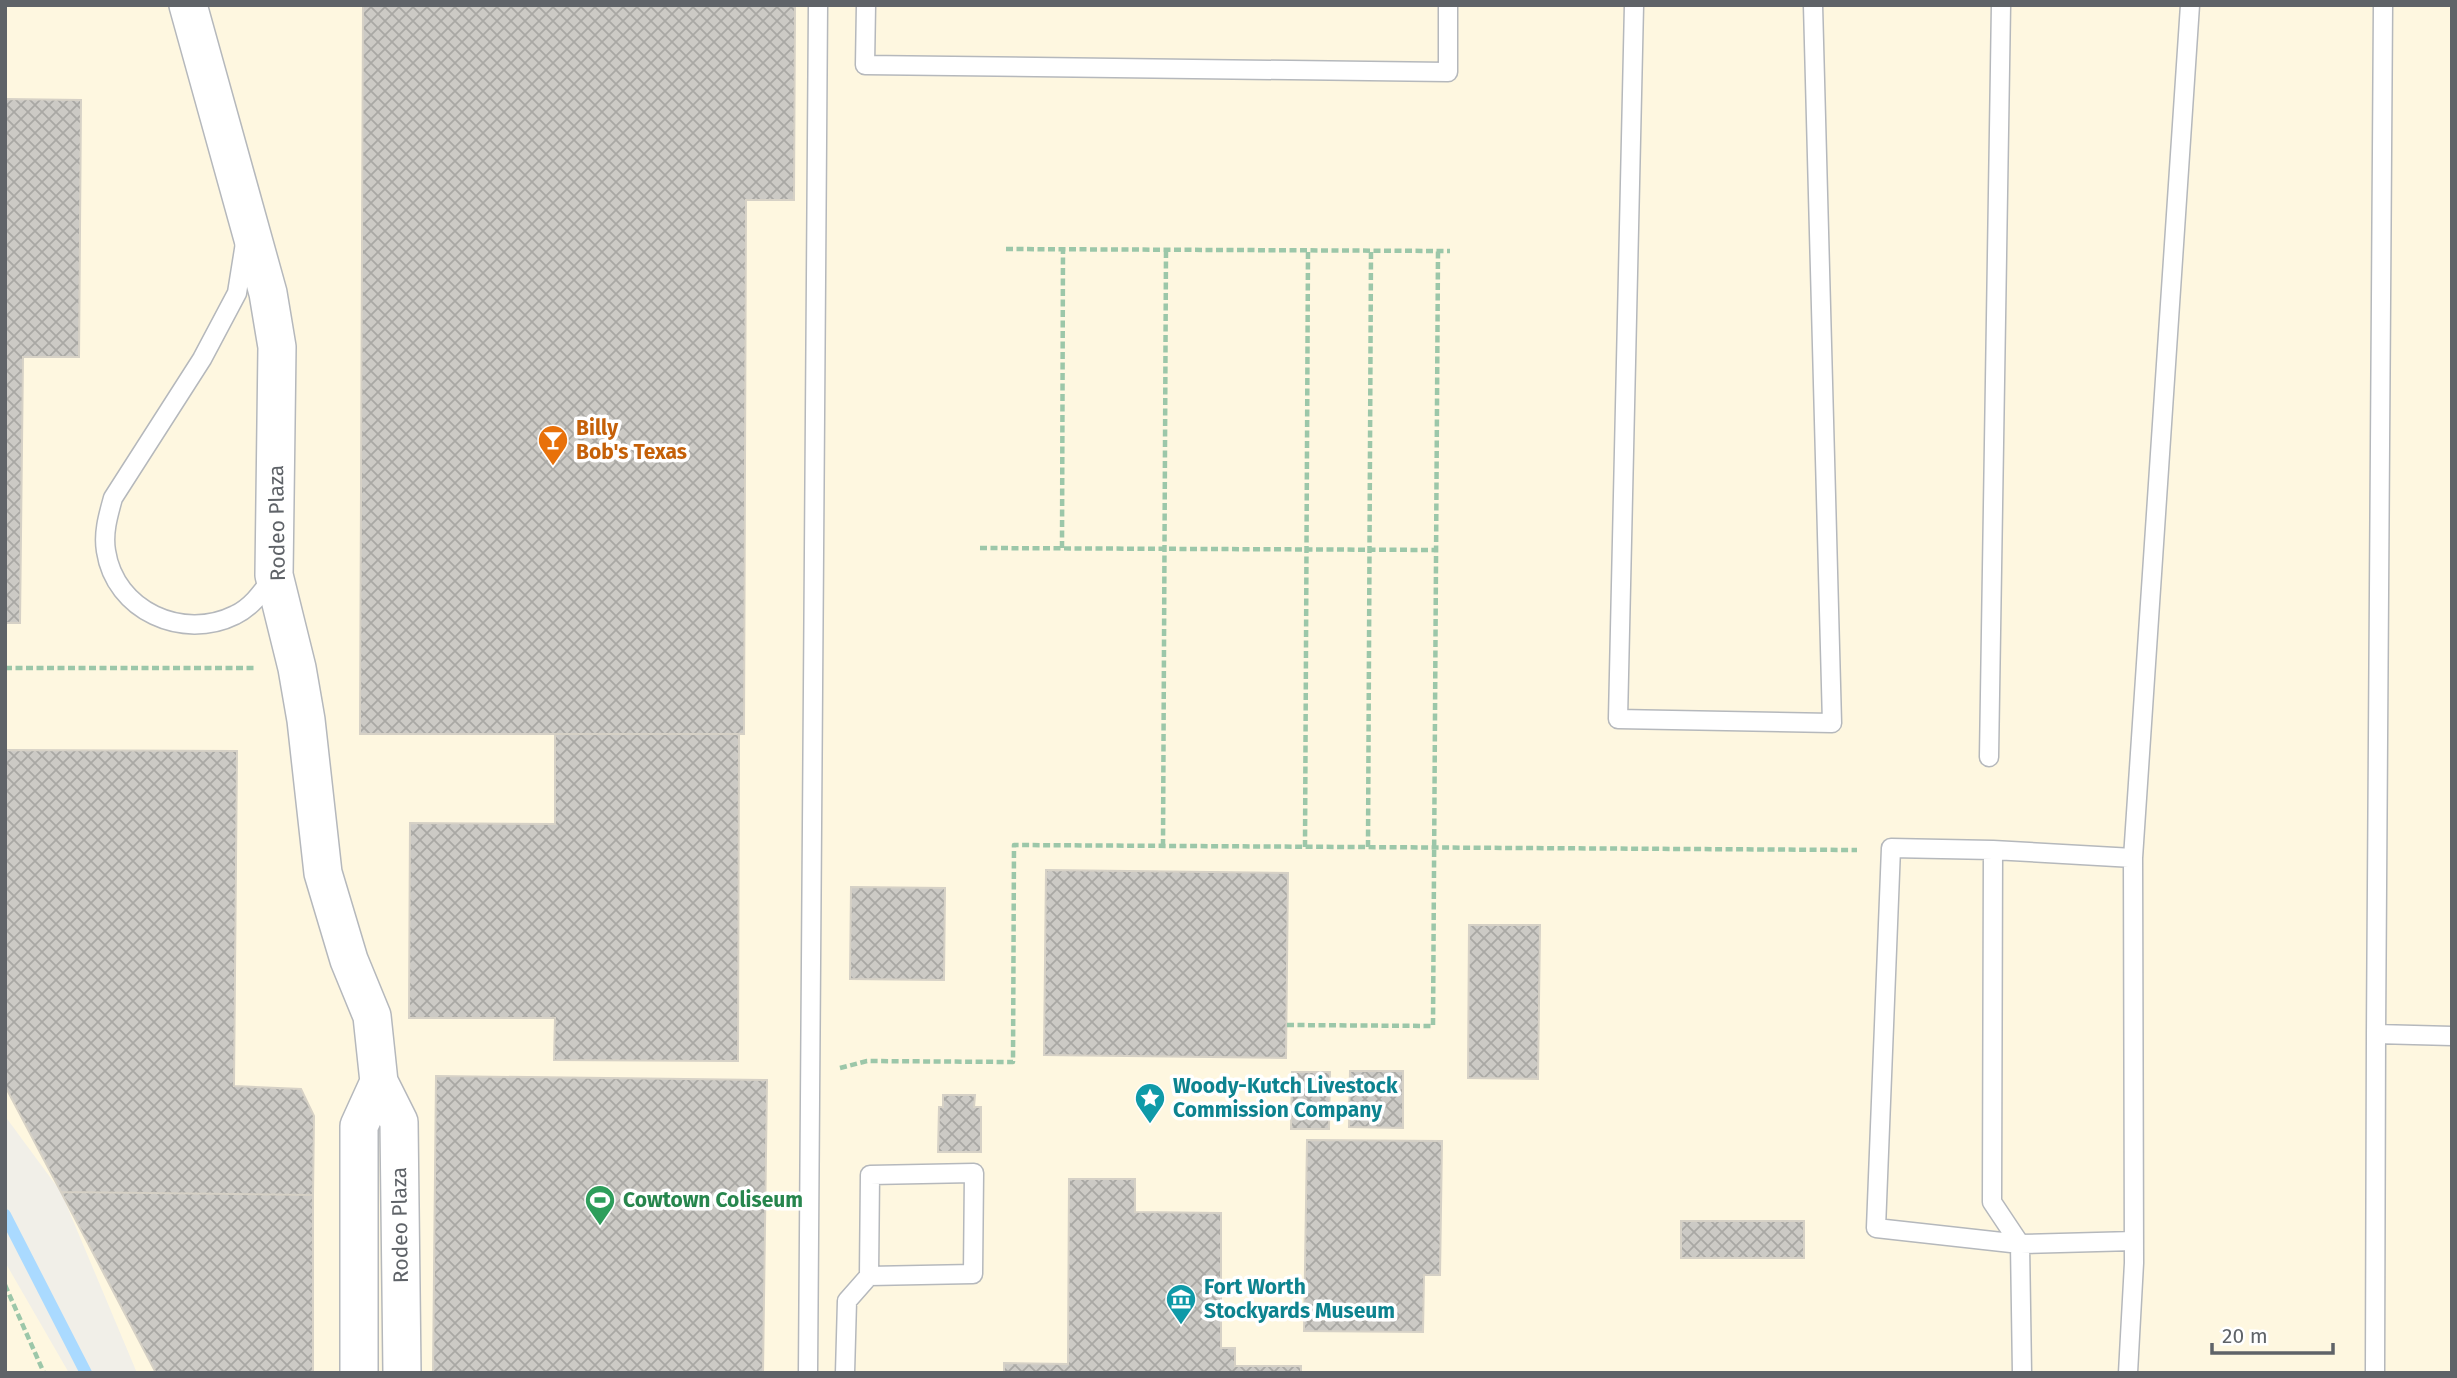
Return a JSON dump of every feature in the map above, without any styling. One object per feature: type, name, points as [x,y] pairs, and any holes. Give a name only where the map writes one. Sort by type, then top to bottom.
[{"type":"street","name":"Rodeo Plaza","points":[[188,5],[221,129],[249,219],[268,293],[277,347],[274,575],[297,668],[306,720],[323,873],[349,960],[372,1016],[379,1082],[399,1122],[402,1373]]},
{"type":"street","name":"Rodeo Plaza","points":[[359,1373],[359,1126],[379,1082]]},
{"type":"lane","points":[[808,1373],[818,5]]},
{"type":"lane","points":[[866,5],[865,65],[1448,72],[1448,5]]},
{"type":"lane","points":[[1634,5],[1618,719],[1832,723],[1813,5]]},
{"type":"lane","points":[[1989,757],[2001,5]]},
{"type":"lane","points":[[2129,1373],[2134,1241],[2133,858],[2190,5]]},
{"type":"lane","points":[[2375,1373],[2383,5]]},
{"type":"lane","points":[[249,219],[237,293],[202,359],[113,498],[105,525],[106,552],[115,579],[132,601],[155,617],[182,625],[209,625],[236,615],[258,598],[274,575]]},
{"type":"lane","points":[[2133,858],[1993,850],[1892,848],[1876,1228],[2020,1244],[2134,1241]]},
{"type":"lane","points":[[1993,850],[1992,1202],[2020,1244],[2022,1373]]},
{"type":"lane","points":[[2376,1034],[2452,1036]]},
{"type":"lane","points":[[845,1373],[847,1301],[869,1276],[870,1175],[974,1173],[973,1274],[869,1276]]},
{"type":"path","points":[[1006,249],[1450,251]]},
{"type":"path","points":[[1062,548],[1063,249]]},
{"type":"path","points":[[1163,846],[1166,250]]},
{"type":"path","points":[[1305,847],[1308,250]]},
{"type":"path","points":[[1368,847],[1371,251]]},
{"type":"path","points":[[1287,1025],[1433,1026],[1438,251]]},
{"type":"path","points":[[980,548],[1436,550]]},
{"type":"path","points":[[5,668],[297,668]]},
{"type":"path","points":[[809,1075],[867,1061],[1013,1062],[1014,845],[1857,850]]},
{"type":"path","points":[[5,1285],[44,1373]]},
{"type":"shaded area","points":[[5,5],[2452,5],[2452,1373],[137,1373],[61,1192],[5,1116]]},
{"type":"shaded area","points":[[5,1262],[69,1373],[5,1373]]},
{"type":"building","name":"Billy Bob's Texas","points":[[363,5],[795,5],[794,200],[746,200],[744,734],[360,734]]},
{"type":"building","points":[[5,99],[81,100],[79,357],[23,357],[20,623],[5,623]]},
{"type":"building","points":[[555,734],[739,734],[738,1061],[554,1060],[555,1018],[409,1018],[410,823],[555,824]]},
{"type":"building","points":[[5,750],[237,751],[234,1086],[301,1089],[314,1116],[313,1195],[61,1192],[5,1086]]},
{"type":"building","points":[[1046,870],[1288,873],[1286,1058],[1044,1055]]},
{"type":"building","points":[[851,887],[945,888],[944,980],[850,979]]},
{"type":"building","points":[[1469,925],[1540,925],[1538,1079],[1468,1078]]},
{"type":"building","points":[[1350,1071],[1403,1071],[1403,1128],[1349,1127]]},
{"type":"building","points":[[1292,1072],[1330,1072],[1329,1129],[1291,1129]]},
{"type":"building","name":"Cowtown Coliseum","points":[[436,1076],[767,1080],[763,1373],[433,1373]]},
{"type":"building","points":[[943,1095],[975,1095],[974,1107],[981,1107],[981,1152],[938,1152],[939,1107],[943,1107]]},
{"type":"building","points":[[1307,1140],[1442,1141],[1440,1275],[1424,1275],[1423,1332],[1304,1331]]},
{"type":"building","points":[[1069,1179],[1135,1179],[1135,1212],[1221,1213],[1221,1348],[1235,1348],[1235,1366],[1301,1366],[1301,1373],[1004,1373],[1004,1363],[1068,1364]]},
{"type":"building","points":[[61,1192],[313,1195],[313,1373],[156,1373]]},
{"type":"building","points":[[1681,1221],[1804,1221],[1804,1258],[1681,1258]]},
{"type":"waterway","points":[[5,1215],[86,1373]]},
{"type":"place","name":"Billy Bob's Texas","points":[[553,467]]},
{"type":"place","name":"Woody-Kutch Livestock Commission Company","points":[[1150,1125]]},
{"type":"place","name":"Cowtown Coliseum","points":[[600,1227]]},
{"type":"place","name":"Fort Worth Stockyards Museum","points":[[1181,1326]]}]
